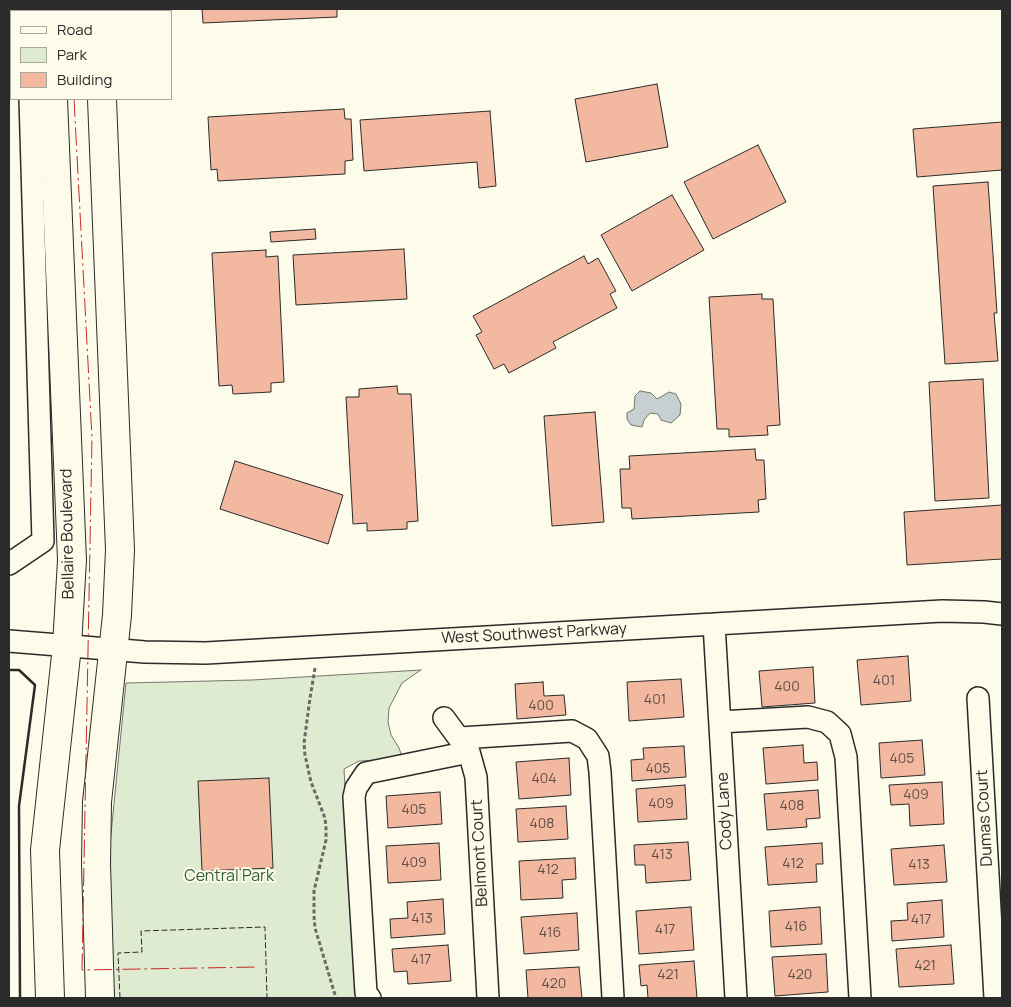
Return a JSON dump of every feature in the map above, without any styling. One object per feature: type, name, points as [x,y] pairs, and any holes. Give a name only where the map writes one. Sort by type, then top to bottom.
[{"type":"main road","name":"Bellaire Boulevard","points":[[50,998],[45,850],[67,646],[72,560],[53,100]]},
{"type":"main road","points":[[100,998],[96,925],[97,818],[119,582],[119,507],[102,100]]},
{"type":"street","points":[[9,564],[43,541],[30,100]]},
{"type":"street","name":"West Southwest Parkway","points":[[9,641],[154,652],[220,652],[942,611],[1002,614]]},
{"type":"street","name":"Cody Lane","points":[[714,624],[736,998]]},
{"type":"street","name":"Dumas Court","points":[[978,698],[995,998]]},
{"type":"street","points":[[720,722],[808,717],[827,722],[840,734],[846,756],[860,998]]},
{"type":"street","name":"Belmont Court","points":[[444,718],[464,745],[476,777],[488,998]]},
{"type":"street","points":[[370,998],[366,993],[354,797],[356,788],[366,774],[464,745],[572,730],[587,739],[598,756],[612,998]]},
{"type":"path","points":[[315,668],[306,725],[305,755],[311,782],[325,818],[326,840],[314,891],[314,916],[315,928],[336,998]]},
{"type":"green space","name":"Central Park","points":[[421,670],[402,683],[389,708],[388,722],[391,735],[403,759],[359,761],[344,769],[356,998],[114,998],[107,874],[126,683],[252,680]]},
{"type":"shaded area","points":[[640,391],[651,393],[657,399],[669,392],[676,394],[681,404],[680,415],[671,423],[661,420],[658,414],[650,413],[644,420],[642,427],[631,425],[627,419],[627,413],[634,409],[635,396]]},
{"type":"building","points":[[202,9],[337,9],[337,17],[203,23]]},
{"type":"building","points":[[657,84],[668,147],[586,162],[575,99]]},
{"type":"building","points":[[344,109],[345,119],[351,119],[353,160],[345,161],[345,174],[218,181],[217,169],[211,170],[208,117]]},
{"type":"building","points":[[490,111],[496,186],[479,188],[477,162],[364,171],[360,120]]},
{"type":"building","points":[[1002,122],[1002,170],[917,177],[913,129]]},
{"type":"building","points":[[758,145],[786,202],[713,239],[684,182]]},
{"type":"building","points":[[988,182],[997,313],[994,313],[998,361],[945,364],[933,186]]},
{"type":"building","points":[[672,195],[704,250],[632,291],[601,235]]},
{"type":"building","points":[[315,229],[316,239],[271,242],[270,232]]},
{"type":"building","points":[[404,249],[407,299],[296,305],[293,255]]},
{"type":"building","points":[[266,250],[266,257],[278,256],[284,382],[271,383],[271,392],[233,394],[232,385],[219,386],[212,253]]},
{"type":"building","points":[[584,256],[588,264],[598,258],[616,291],[610,294],[617,308],[553,342],[556,348],[509,373],[504,364],[494,369],[476,335],[482,332],[473,316]]},
{"type":"building","points":[[762,294],[762,299],[773,299],[780,425],[767,426],[768,435],[729,437],[729,429],[717,429],[709,297]]},
{"type":"building","points":[[983,379],[989,498],[935,501],[929,382]]},
{"type":"building","points":[[397,386],[398,394],[411,394],[418,521],[407,522],[407,529],[367,531],[367,523],[353,524],[346,397],[359,397],[359,389]]},
{"type":"building","points":[[595,412],[604,522],[552,526],[544,416]]},
{"type":"building","points":[[755,449],[756,460],[764,460],[766,499],[758,500],[759,512],[632,519],[631,508],[622,508],[620,469],[630,469],[629,456]]},
{"type":"building","points":[[235,461],[343,495],[328,544],[220,509]]},
{"type":"building","points":[[1002,505],[1002,559],[907,565],[904,512]]},
{"type":"building","points":[[908,656],[911,701],[861,705],[857,660]]},
{"type":"building","points":[[813,667],[815,703],[762,707],[759,671]]},
{"type":"building","points":[[681,679],[684,717],[629,721],[627,682]]},
{"type":"building","points":[[543,682],[544,696],[564,695],[566,715],[517,719],[515,684]]},
{"type":"building","points":[[922,740],[925,775],[881,778],[879,743]]},
{"type":"building","points":[[803,745],[804,763],[817,762],[818,780],[766,784],[763,748]]},
{"type":"building","points":[[684,746],[686,777],[632,781],[631,760],[644,759],[643,748]]},
{"type":"building","points":[[569,758],[571,795],[519,799],[516,762]]},
{"type":"building","points":[[269,778],[273,868],[202,871],[198,781]]},
{"type":"building","points":[[942,782],[944,824],[910,826],[909,804],[891,805],[889,785]]},
{"type":"building","points":[[685,785],[687,819],[638,822],[636,789]]},
{"type":"building","points":[[818,790],[820,818],[806,819],[807,827],[767,830],[764,794]]},
{"type":"building","points":[[440,792],[442,824],[388,828],[386,796]]},
{"type":"building","points":[[566,806],[568,839],[518,842],[516,809]]},
{"type":"building","points":[[688,842],[691,880],[646,883],[645,865],[635,865],[634,845]]},
{"type":"building","points":[[439,843],[441,880],[388,883],[386,846]]},
{"type":"building","points":[[822,843],[823,864],[816,864],[817,882],[768,885],[765,847]]},
{"type":"building","points":[[944,845],[947,882],[894,885],[891,849]]},
{"type":"building","points":[[575,858],[576,879],[562,880],[563,898],[521,900],[519,861]]},
{"type":"building","points":[[443,899],[445,934],[391,938],[390,919],[408,918],[407,902]]},
{"type":"building","points":[[942,900],[944,937],[892,941],[891,921],[908,920],[907,903]]},
{"type":"building","points":[[691,907],[694,950],[639,954],[636,911]]},
{"type":"building","points":[[820,907],[822,944],[771,947],[769,911]]},
{"type":"building","points":[[577,913],[579,950],[524,954],[521,917]]},
{"type":"building","points":[[448,945],[451,981],[408,984],[407,971],[394,972],[392,949]]},
{"type":"building","points":[[951,945],[954,984],[899,987],[896,949]]},
{"type":"building","points":[[826,954],[828,992],[775,996],[772,957]]},
{"type":"building","points":[[694,961],[697,998],[648,998],[647,985],[641,986],[639,965]]},
{"type":"building","points":[[579,967],[582,998],[528,998],[526,970]]},
{"type":"fence","points":[[120,998],[118,953],[142,952],[141,931],[265,927],[267,998]]},
{"type":"wall","points":[[9,670],[19,670],[35,685],[19,806],[20,998]]},
{"type":"power","points":[[74,100],[92,438],[82,970],[258,967]]}]
